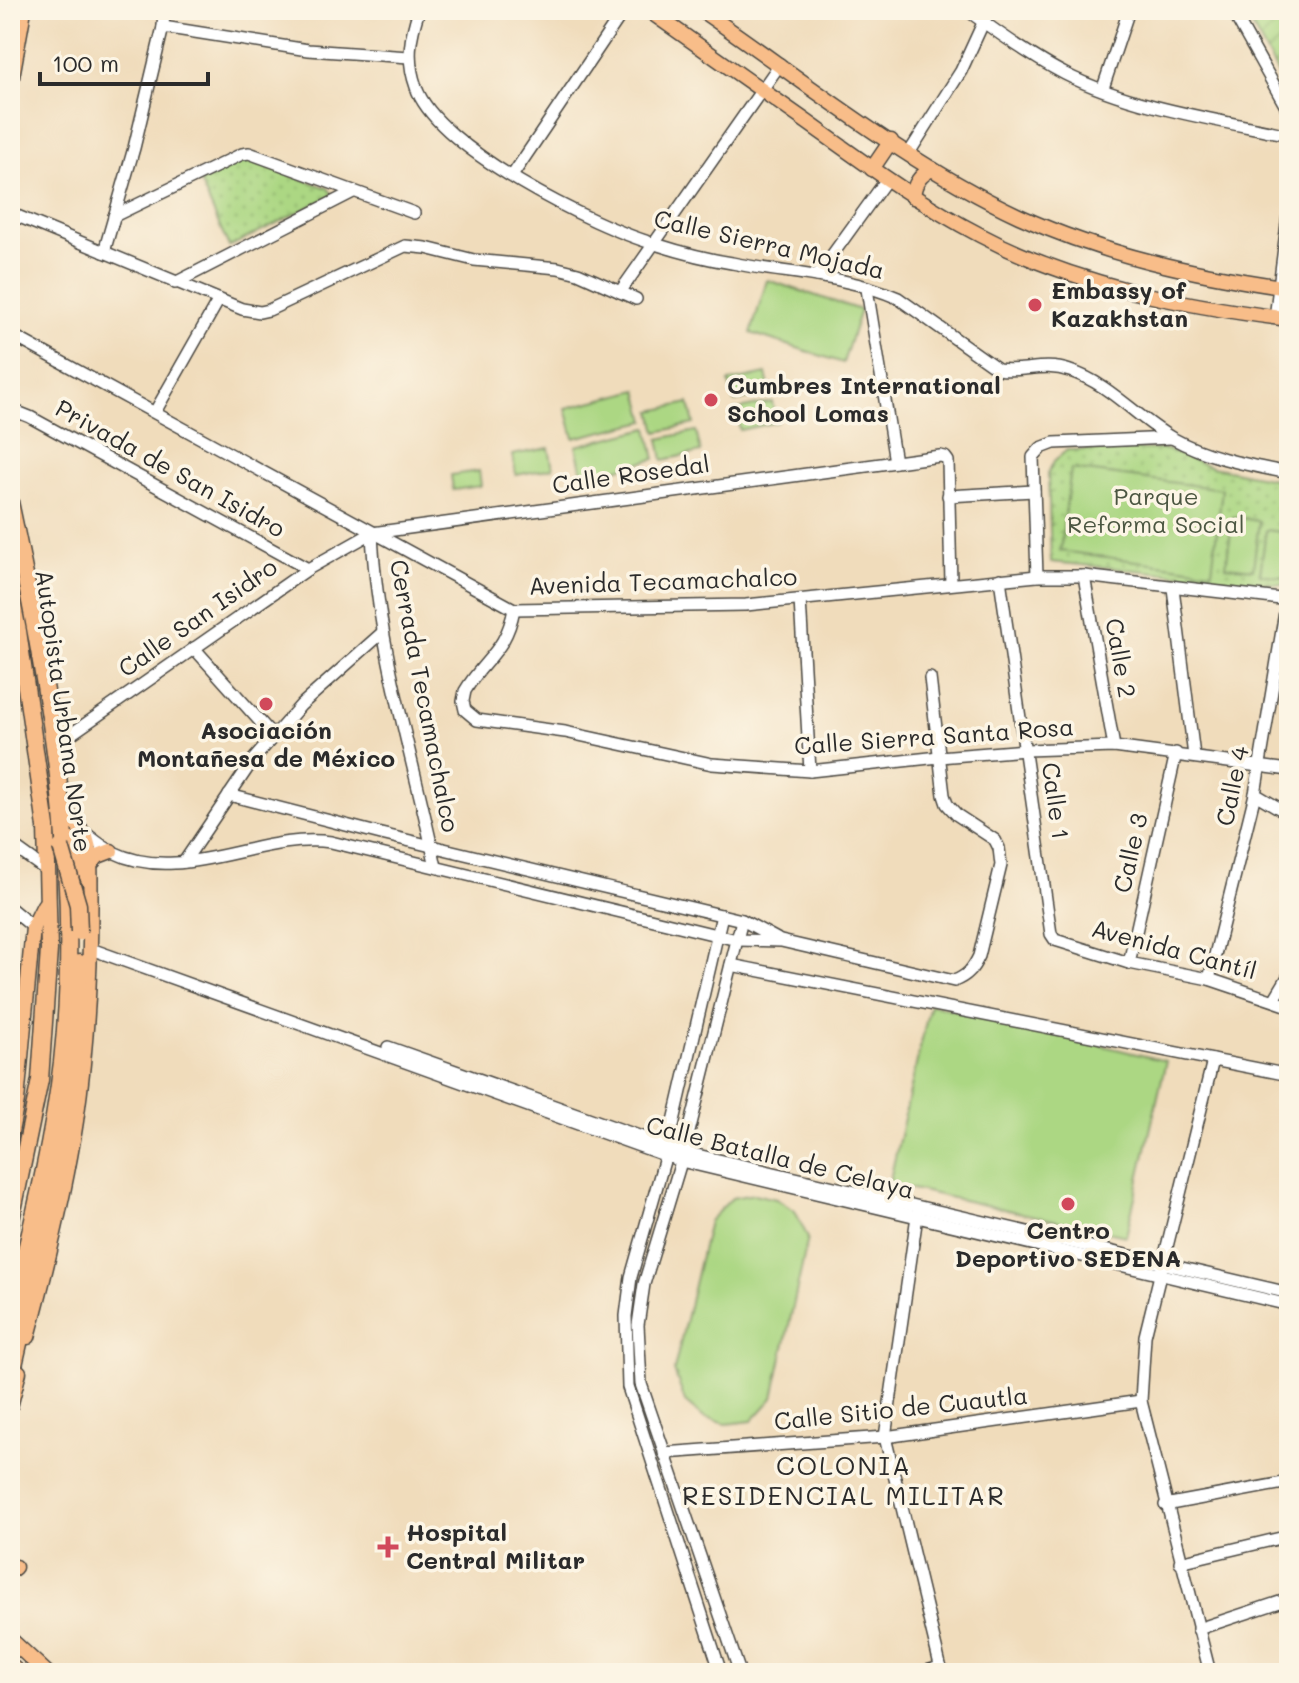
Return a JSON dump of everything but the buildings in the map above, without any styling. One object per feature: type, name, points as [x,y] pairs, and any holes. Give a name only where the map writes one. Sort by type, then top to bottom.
[{"type":"highway","points":[[10,26],[13,10]]},
{"type":"highway","points":[[10,502],[36,624],[64,804],[74,850],[89,872]]},
{"type":"highway","name":"Autopista Urbana Norte","points":[[10,524],[33,641],[61,847],[62,948],[57,1041],[45,1125],[10,1286]]},
{"type":"highway","name":"Autopista Urbana Norte","points":[[10,591],[46,827],[49,925],[47,1004],[40,1080],[10,1225]]},
{"type":"highway","points":[[10,635],[42,867],[44,905],[37,1041],[10,1194]]},
{"type":"highway","points":[[10,1317],[51,1133],[62,1062],[69,951],[64,804]]},
{"type":"highway","points":[[10,1383],[66,1127],[78,996],[78,905],[61,847]]},
{"type":"main road","points":[[10,88],[24,10]]},
{"type":"main road","points":[[648,10],[913,197],[981,236],[1072,273],[1128,291],[1282,318]]},
{"type":"main road","points":[[701,10],[932,169],[1021,217],[1081,241],[1145,261],[1284,287]]},
{"type":"main road","points":[[872,169],[891,141]]},
{"type":"main road","points":[[913,197],[916,184],[924,173],[932,169]]},
{"type":"main road","points":[[10,1407],[70,1156],[84,1050],[91,945],[89,846],[64,804]]},
{"type":"main road","points":[[89,872],[98,856],[111,851]]},
{"type":"main road","points":[[10,1137],[17,1101],[33,927],[44,905]]},
{"type":"main road","points":[[10,1639],[47,1673]]},
{"type":"main road","points":[[10,1665],[19,1673]]},
{"type":"street","points":[[104,252],[134,148],[163,27],[164,10]]},
{"type":"street","name":"Calle Sierra Mojada","points":[[419,10],[411,35],[409,57],[416,90],[433,113],[462,142],[540,193],[601,224],[653,244],[731,263],[817,276],[898,298],[998,369],[1046,365],[1071,371],[1094,380],[1172,438],[1216,457],[1289,473]]},
{"type":"street","points":[[512,176],[624,10]]},
{"type":"street","points":[[967,10],[1067,75],[1180,112],[1289,135]]},
{"type":"street","points":[[909,153],[961,71],[989,10]]},
{"type":"street","points":[[1103,88],[1129,10]]},
{"type":"street","points":[[1232,10],[1289,112]]},
{"type":"street","points":[[163,27],[308,50],[409,57]]},
{"type":"street","points":[[620,292],[780,64]]},
{"type":"street","points":[[114,216],[242,154],[258,155],[414,213]]},
{"type":"street","points":[[817,276],[887,179]]},
{"type":"street","points":[[175,283],[353,192]]},
{"type":"street","points":[[1282,318],[1289,208]]},
{"type":"street","points":[[10,213],[218,301],[260,312],[405,246],[474,260],[558,268],[578,273],[636,299]]},
{"type":"street","points":[[867,289],[895,462]]},
{"type":"street","points":[[155,412],[218,301]]},
{"type":"street","name":"Avenida Tecamachalco","points":[[10,334],[514,609],[746,605],[1037,576],[1084,576],[1288,600]]},
{"type":"street","name":"Privada de San Isidro","points":[[10,409],[30,417],[308,569]]},
{"type":"street","points":[[1037,576],[1033,457],[1041,448],[1054,443],[1172,438]]},
{"type":"street","name":"Calle Rosedal","points":[[372,533],[945,457],[948,461],[948,496]]},
{"type":"street","points":[[951,583],[948,496],[1034,491]]},
{"type":"street","name":"Calle San Isidro","points":[[54,746],[308,569],[372,533]]},
{"type":"street","name":"Cerrada Tecamachalco","points":[[372,533],[374,581],[383,632],[436,867]]},
{"type":"street","name":"Calle 2","points":[[1084,576],[1114,747]]},
{"type":"street","name":"Calle 1","points":[[1000,579],[1051,934]]},
{"type":"street","points":[[1173,588],[1194,756]]},
{"type":"street","points":[[800,600],[810,771]]},
{"type":"street","name":"Calle 4","points":[[1209,979],[1261,766],[1288,600]]},
{"type":"street","name":"Calle Sierra Santa Rosa","points":[[514,609],[505,641],[465,691],[465,710],[477,720],[565,732],[712,764],[810,771],[1026,750],[1114,747],[1289,770]]},
{"type":"street","points":[[184,862],[253,760],[301,705],[383,632]]},
{"type":"street","points":[[194,648],[274,737]]},
{"type":"street","points":[[82,830],[111,851],[141,861],[184,862],[300,839],[331,842],[718,936],[737,940],[781,941],[954,981],[965,977],[979,956],[1001,857],[995,840],[957,815],[947,804],[930,678]]},
{"type":"street","name":"Calle 3","points":[[1129,963],[1176,753]]},
{"type":"street","points":[[1255,794],[1289,814]]},
{"type":"street","points":[[229,795],[742,920],[781,941]]},
{"type":"street","points":[[376,853],[381,834]]},
{"type":"street","points":[[10,844],[42,867]]},
{"type":"street","points":[[10,908],[33,927]]},
{"type":"street","points":[[721,1673],[628,1387],[626,1316],[631,1277],[667,1152],[722,915]]},
{"type":"street","points":[[740,1673],[641,1384],[638,1325],[644,1284],[682,1157],[742,920]]},
{"type":"street","name":"Avenida Cantíl","points":[[1051,934],[1061,943],[1129,963],[1209,979],[1289,1006]]},
{"type":"street","name":"Calle Batalla de Celaya","points":[[91,945],[682,1157],[917,1216],[1160,1269],[1289,1293]]},
{"type":"street","points":[[731,965],[1289,1075]]},
{"type":"street","points":[[1274,1000],[1289,975]]},
{"type":"street","points":[[1210,1673],[1141,1401],[1145,1336],[1213,1060]]},
{"type":"street","name":"Calle Batalla de Celaya","points":[[682,1157],[1160,1269],[1289,1305]]},
{"type":"street","points":[[917,1216],[885,1437],[941,1670],[919,1673]]},
{"type":"street","name":"Calle Sitio de Cuautla","points":[[664,1453],[885,1437],[1141,1401]]},
{"type":"street","points":[[1165,1505],[1289,1482]]},
{"type":"street","points":[[1180,1562],[1289,1536]]},
{"type":"street","points":[[1198,1629],[1289,1599]]},
{"type":"green space","points":[[1243,10],[1289,10],[1289,90],[1284,85]]},
{"type":"green space","points":[[245,159],[328,188],[333,195],[229,247],[200,182]]},
{"type":"green space","points":[[767,280],[860,310],[843,363],[751,333]]},
{"type":"green space","points":[[766,374],[771,394],[734,402],[729,382]]},
{"type":"green space","points":[[638,390],[646,421],[574,438],[566,408]]},
{"type":"green space","points":[[772,402],[777,422],[740,430],[735,410]]},
{"type":"green space","points":[[689,403],[694,424],[657,432],[652,411]]},
{"type":"green space","points":[[648,428],[655,459],[583,477],[576,446]]},
{"type":"green space","points":[[696,431],[701,452],[663,460],[659,439]]},
{"type":"green space","points":[[549,448],[553,468],[516,475],[512,455]]},
{"type":"green space","name":"Parque Reforma Social","points":[[1165,449],[1212,467],[1289,482],[1289,585],[1051,562],[1048,473],[1054,461],[1067,450]]},
{"type":"green space","points":[[1071,469],[1222,489],[1212,571],[1060,551]]},
{"type":"green space","points":[[479,471],[481,486],[453,490],[451,475]]},
{"type":"green space","points":[[1233,517],[1259,521],[1253,569],[1226,566]]},
{"type":"green space","points":[[1266,530],[1289,533],[1286,578],[1260,574]]},
{"type":"green space","points":[[930,1004],[1166,1061],[1126,1236],[889,1184]]},
{"type":"green space","points":[[754,1194],[776,1199],[795,1211],[808,1238],[773,1398],[752,1421],[726,1424],[703,1417],[685,1402],[674,1370],[709,1221],[732,1198]]},
{"type":"waterway","points":[[1282,10],[1289,23]]},
{"type":"place","name":"Embassy of Kazakhstan","points":[[1035,305]]},
{"type":"place","name":"Cumbres International School Lomas","points":[[711,400]]},
{"type":"place","name":"Asociación Montañesa de México","points":[[266,704]]},
{"type":"place","name":"Centro Deportivo SEDENA","points":[[1068,1204]]},
{"type":"place","name":"Hospital Central Militar","points":[[388,1547]]},
{"type":"district","name":"COLONIA RESIDENCIAL MILITAR","points":[[844,1481]]}]
